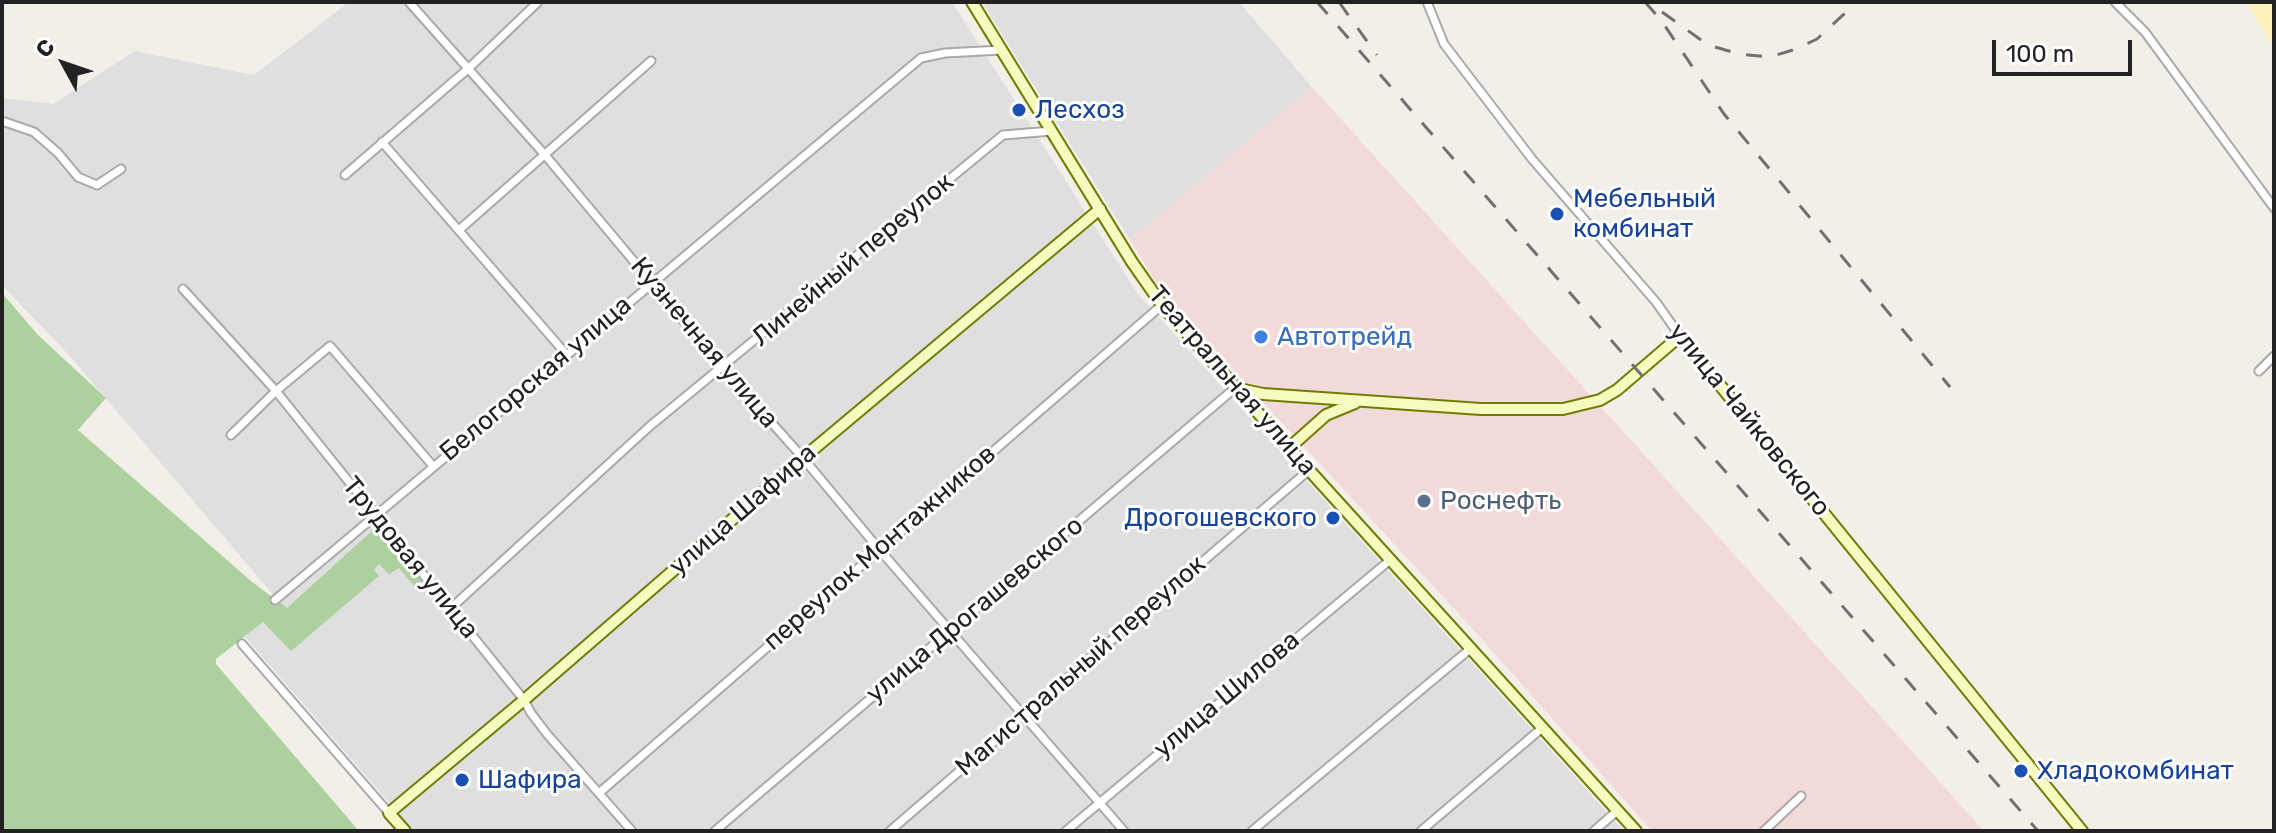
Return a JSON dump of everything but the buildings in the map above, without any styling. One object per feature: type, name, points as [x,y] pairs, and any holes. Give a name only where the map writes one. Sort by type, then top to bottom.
[{"type":"street","name":"Кузнечная улица","points":[[409,2],[545,155],[723,368],[1124,831]]},
{"type":"street","points":[[345,175],[469,68],[538,2]]},
{"type":"street","name":"Театральная улица","points":[[972,2],[1162,305],[1636,831]]},
{"type":"street","name":"улица Чайковского","points":[[1427,2],[1444,44],[1532,159],[1656,302],[1680,336],[2082,831]]},
{"type":"street","points":[[2115,2],[2145,32],[2274,208]]},
{"type":"street","name":"Белогорская улица","points":[[275,600],[921,58],[945,53],[1002,50]]},
{"type":"street","points":[[459,230],[651,61]]},
{"type":"street","points":[[2,121],[34,132],[58,153],[78,177],[97,185],[121,169]]},
{"type":"street","name":"Линейный переулок","points":[[450,609],[650,426],[1003,135],[1052,131]]},
{"type":"street","points":[[382,142],[566,354]]},
{"type":"street","name":"улица Шафира","points":[[389,813],[803,458],[1100,209]]},
{"type":"street","name":"Трудовая улица","points":[[183,289],[276,391],[524,700],[547,734],[632,831]]},
{"type":"street","name":"переулок Монтажников","points":[[599,793],[1162,305]]},
{"type":"street","points":[[1235,388],[1263,394],[1481,409],[1563,409],[1587,405],[1617,390],[1680,336]]},
{"type":"street","points":[[231,435],[276,391],[330,346],[433,466]]},
{"type":"street","points":[[2259,371],[2274,356]]},
{"type":"street","name":"улица Дрогашевского","points":[[715,831],[1235,388]]},
{"type":"street","points":[[1289,448],[1326,415],[1361,401]]},
{"type":"street","name":"Магистральный переулок","points":[[890,831],[1309,470]]},
{"type":"street","name":"улица Шилова","points":[[1066,831],[1390,560]]},
{"type":"street","points":[[242,644],[405,831]]},
{"type":"street","points":[[1252,831],[1470,649]]},
{"type":"street","points":[[1421,831],[1542,728]]},
{"type":"street","points":[[1764,831],[1801,796]]},
{"type":"street","points":[[1594,831],[1617,811]]},
{"type":"shaded area","points":[[349,2],[952,2],[1137,293],[1624,831],[396,831],[406,822],[245,637],[281,604],[69,355],[2,285],[2,98],[53,104],[135,51],[254,75]]},
{"type":"shaded area","points":[[982,2],[1239,2],[1312,87],[1130,240]]},
{"type":"shaded area","points":[[1312,87],[1984,831],[1652,831],[1471,627],[1163,294],[1130,240]]},
{"type":"green space","points":[[2,293],[38,335],[106,398],[78,430],[251,581],[287,608],[374,529],[422,581],[415,587],[399,568],[389,574],[379,564],[374,570],[379,576],[291,651],[263,622],[216,659],[216,664],[359,831],[2,831]]},
{"type":"sand","points":[[2246,2],[2274,2],[2274,48]]},
{"type":"railway","points":[[1317,2],[2038,831]]},
{"type":"railway","points":[[1339,2],[1377,55]]},
{"type":"railway","points":[[1645,2],[1661,20],[1724,114],[1950,387]]},
{"type":"railway","points":[[1662,12],[1708,45],[1739,54],[1770,57],[1817,39],[1857,2]]},
{"type":"place","name":"Лесхоз","points":[[1019,110]]},
{"type":"place","name":"Мебельный комбинат","points":[[1557,214]]},
{"type":"place","name":"Автотрейд","points":[[1261,337]]},
{"type":"place","name":"Роснефть","points":[[1424,501]]},
{"type":"place","name":"Дрогошевского","points":[[1333,518]]},
{"type":"place","name":"Хладокомбинат","points":[[2021,771]]},
{"type":"place","name":"Шафира","points":[[462,780]]}]
